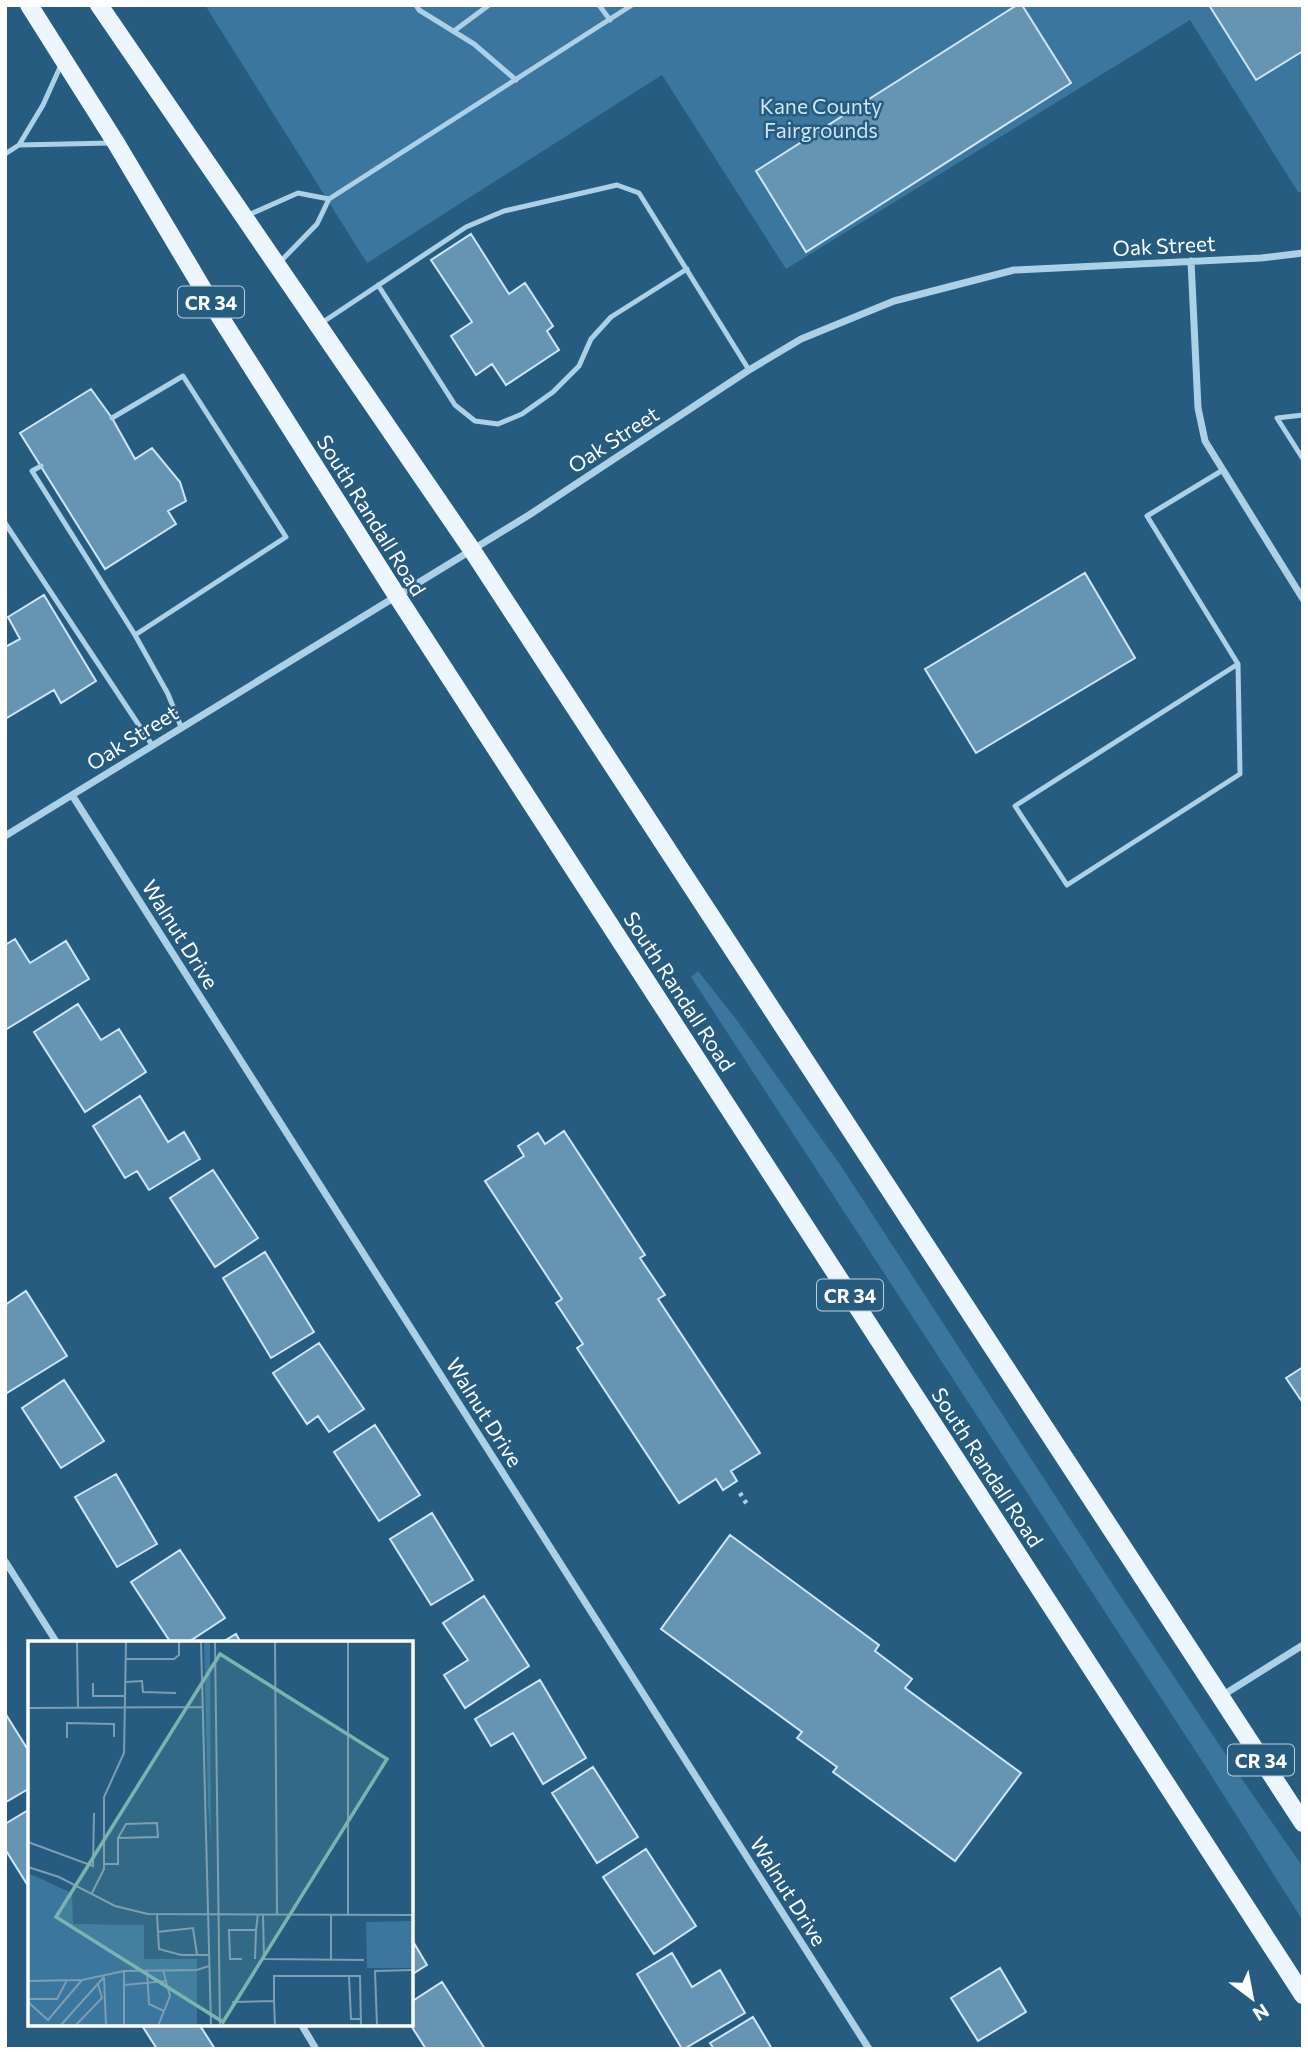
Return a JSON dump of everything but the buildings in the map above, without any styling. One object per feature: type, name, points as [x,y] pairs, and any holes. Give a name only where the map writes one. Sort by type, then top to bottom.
[{"type":"main road","name":"South Randall Road","points":[[29,5],[116,143],[210,301],[397,596],[1303,1994]]},
{"type":"main road","name":"CR 34","points":[[99,5],[472,550],[1303,1823]]},
{"type":"street","name":"Oak Street","points":[[5,835],[529,515],[801,338],[894,301],[1014,270],[1303,253]]},
{"type":"street","points":[[1191,261],[1198,408],[1205,442],[1303,599]]},
{"type":"street","name":"Walnut Drive","points":[[72,795],[869,2049]]},
{"type":"street","points":[[5,1562],[56,1641]]},
{"type":"street","points":[[1220,1697],[1303,1645]]},
{"type":"street","points":[[302,2026],[316,2049]]},
{"type":"lane","points":[[416,5],[419,10],[474,44],[516,80]]},
{"type":"lane","points":[[454,31],[489,5]]},
{"type":"lane","points":[[599,5],[610,20]]},
{"type":"lane","points":[[277,265],[317,224],[329,199],[632,5]]},
{"type":"lane","points":[[5,154],[19,145],[43,105],[64,59]]},
{"type":"lane","points":[[19,145],[116,143]]},
{"type":"lane","points":[[318,325],[466,227],[504,211],[617,185],[639,194],[749,370]]},
{"type":"lane","points":[[244,216],[298,193],[329,199]]},
{"type":"lane","points":[[378,285],[455,405],[475,421],[498,424],[522,414],[553,392],[579,366],[591,339],[611,317],[687,269]]},
{"type":"lane","points":[[113,418],[183,376],[286,537],[135,635]]},
{"type":"lane","points":[[1303,415],[1278,418],[1303,459]]},
{"type":"lane","points":[[41,466],[32,471],[135,635],[168,694],[181,727]]},
{"type":"lane","points":[[1223,470],[1147,516],[1238,664],[1240,774],[1067,885],[1015,806],[1238,664]]},
{"type":"lane","points":[[5,523],[152,745]]},
{"type":"path","points":[[740,1493],[748,1506]]},
{"type":"green space","name":"Kane County Fairgrounds","points":[[205,5],[1303,5],[1303,192],[1298,192],[1190,20],[786,269],[662,75],[367,263]]},
{"type":"green space","points":[[698,971],[736,1019],[841,1166],[1117,1591],[1303,1867],[1303,1921],[1204,1764],[691,977]]}]
